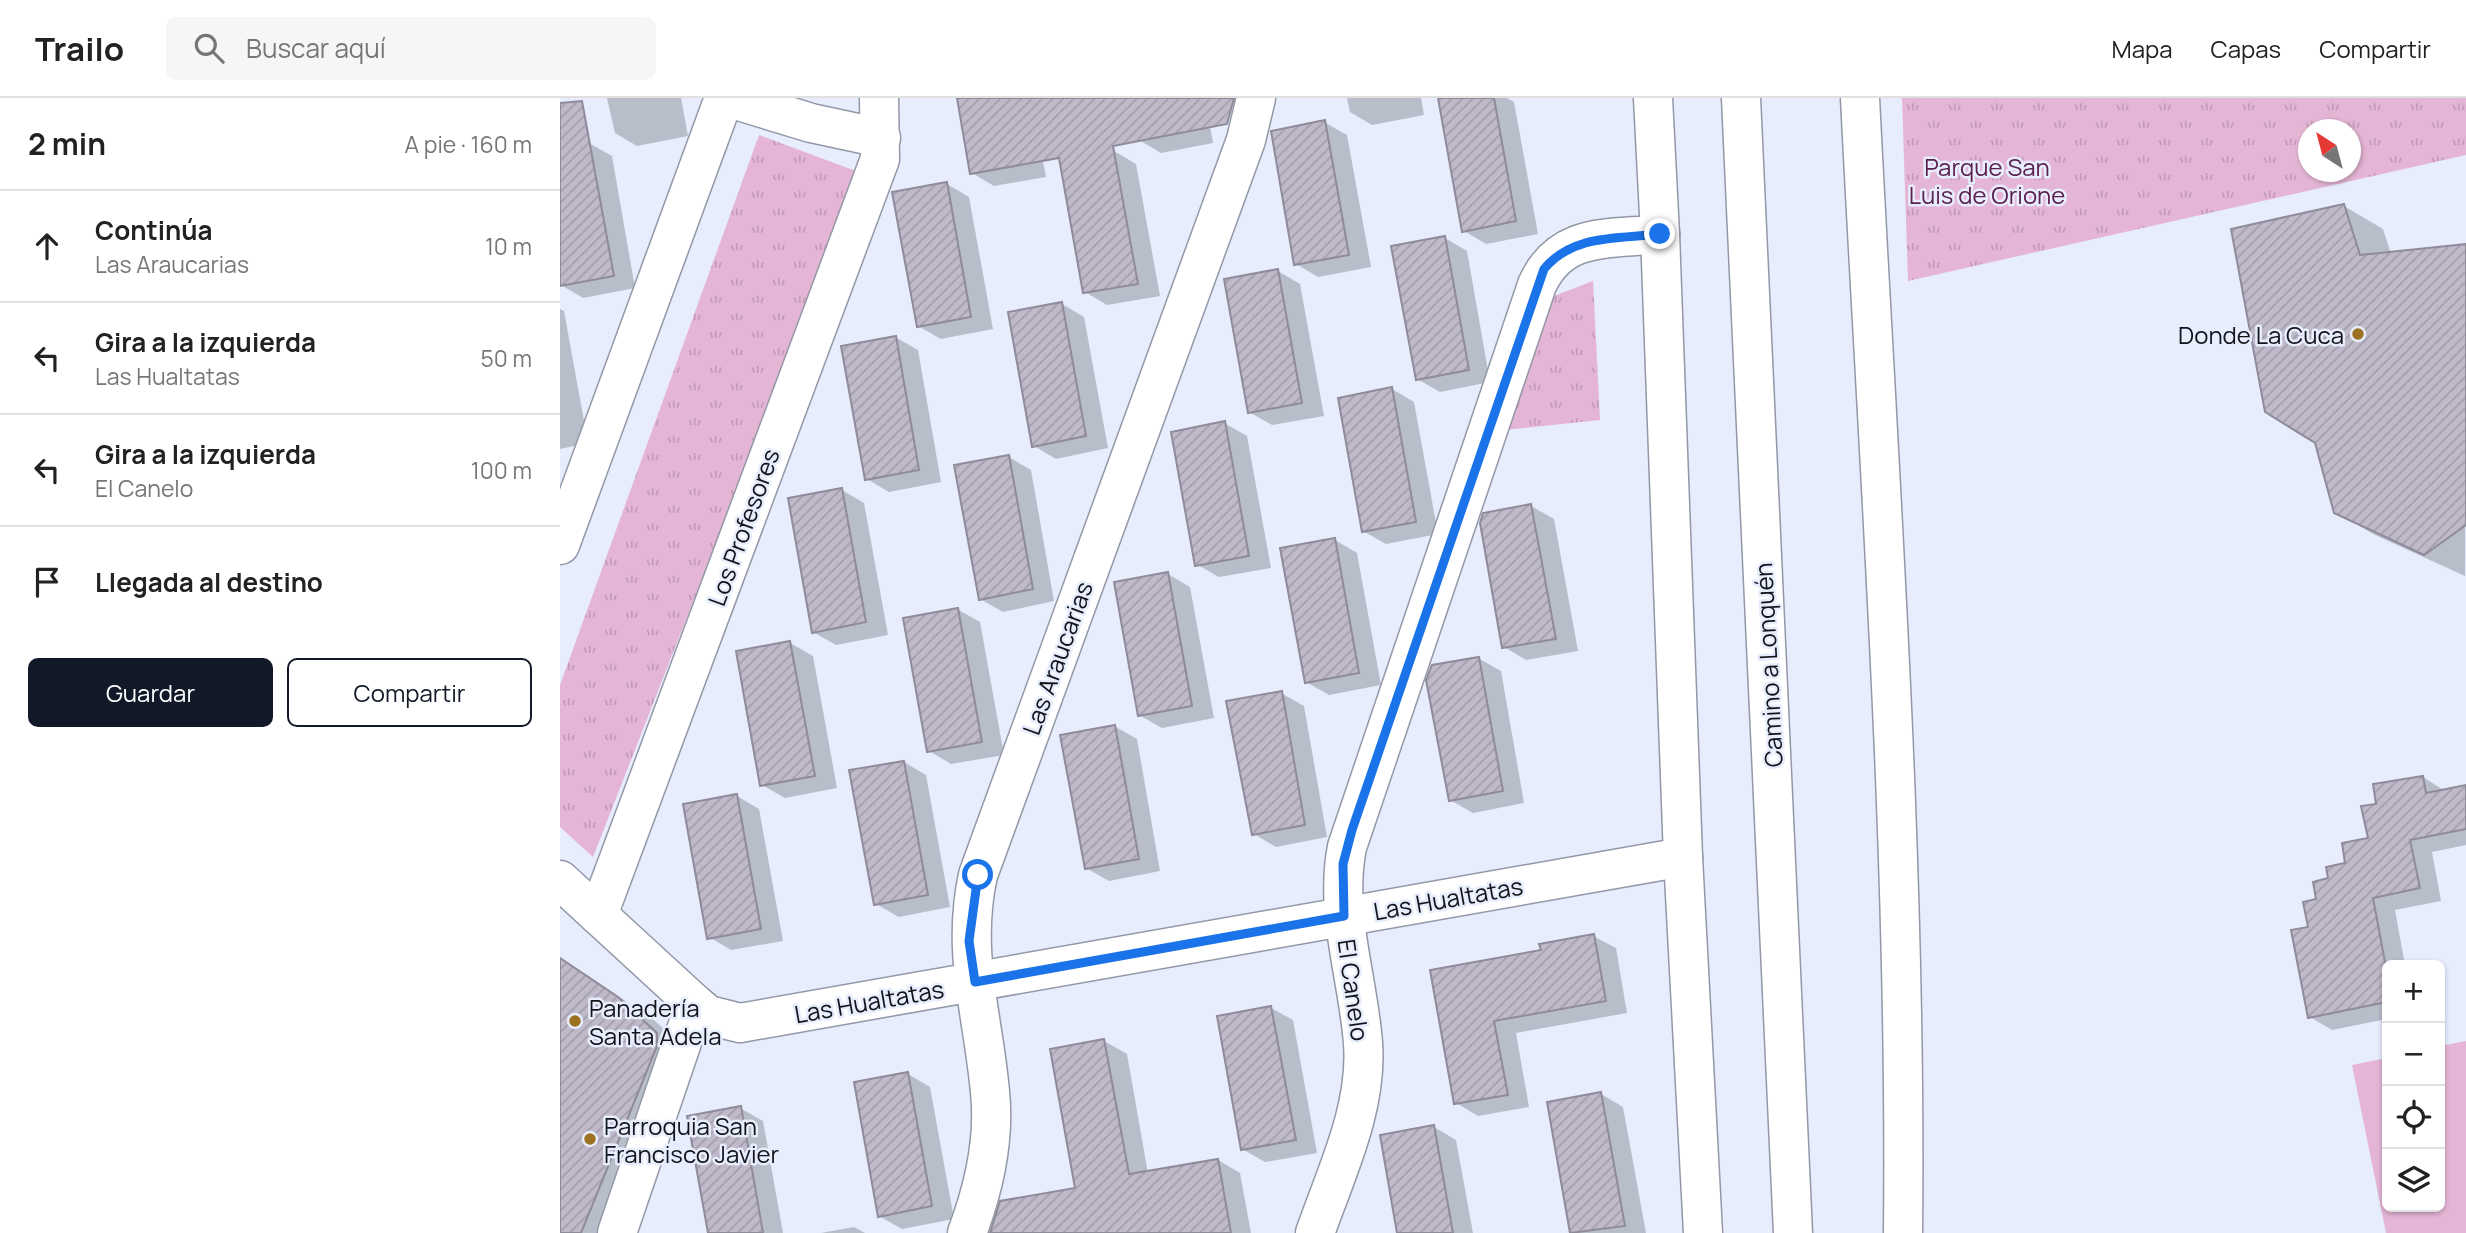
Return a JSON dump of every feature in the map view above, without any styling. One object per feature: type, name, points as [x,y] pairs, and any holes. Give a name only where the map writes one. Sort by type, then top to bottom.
[{"type":"street","points":[[560,545],[727,98],[811,123],[881,138]]},
{"type":"street","name":"Los Profesores","points":[[598,915],[880,159],[879,98]]},
{"type":"street","name":"Las Araucarias","points":[[967,1233],[983,1183],[991,1122],[990,1093],[969,941],[978,875],[1246,140],[1256,98]]},
{"type":"street","points":[[1653,98],[1683,857],[1703,1233]]},
{"type":"street","name":"Camino a Lonquén","points":[[1741,98],[1793,1233]]},
{"type":"street","points":[[1860,98],[1900,906],[1905,1076],[1903,1233]]},
{"type":"street","name":"El Canelo","points":[[1315,1233],[1354,1124],[1362,1079],[1363,1044],[1344,916],[1343,864],[1352,830],[1544,269],[1556,255],[1580,242],[1660,234]]},
{"type":"street","name":"Las Hualtatas","points":[[560,880],[708,1015],[740,1023],[1683,857]]},
{"type":"street","points":[[617,1233],[695,1004]]},
{"type":"green space","name":"Parque San Luis de Orione","points":[[1902,98],[2466,98],[2466,155],[2361,179],[2361,119],[2298,119],[2298,182],[2346,182],[1908,281]]},
{"type":"green space","points":[[759,135],[861,173],[593,857],[560,827],[560,685]]},
{"type":"green space","points":[[1593,281],[1600,420],[1505,430],[1554,296]]},
{"type":"green space","points":[[2466,1041],[2466,1233],[2386,1233],[2352,1065],[2382,1059],[2382,1212],[2445,1212],[2445,1045]]},
{"type":"building","points":[[957,98],[1234,98],[1227,124],[1113,146],[1138,284],[1083,293],[1059,158],[970,174]]},
{"type":"building","points":[[1438,98],[1494,98],[1516,221],[1462,232]]},
{"type":"building","points":[[582,101],[614,276],[560,286],[560,103]]},
{"type":"building","points":[[1325,120],[1349,255],[1294,265],[1271,131]]},
{"type":"building","points":[[947,182],[971,317],[917,327],[892,192]]},
{"type":"building","name":"Donde La Cuca","points":[[2344,204],[2360,255],[2466,244],[2466,525],[2424,555],[2334,513],[2315,443],[2265,412],[2231,229]]},
{"type":"building","points":[[1445,236],[1469,370],[1416,380],[1391,246]]},
{"type":"building","points":[[1278,269],[1302,403],[1248,413],[1224,279]]},
{"type":"building","points":[[1062,302],[1086,436],[1032,447],[1008,312]]},
{"type":"building","points":[[896,336],[919,470],[865,480],[841,346]]},
{"type":"building","points":[[1392,387],[1416,522],[1362,532],[1338,398]]},
{"type":"building","points":[[1225,421],[1249,556],[1195,566],[1171,432]]},
{"type":"building","points":[[1009,455],[1033,589],[979,600],[954,465]]},
{"type":"building","points":[[842,488],[866,622],[812,633],[788,498]]},
{"type":"building","points":[[1531,504],[1556,639],[1502,648],[1480,523],[1483,513]]},
{"type":"building","points":[[1335,538],[1359,673],[1305,683],[1280,548]]},
{"type":"building","points":[[1168,572],[1192,706],[1138,716],[1114,582]]},
{"type":"building","points":[[958,608],[982,742],[927,752],[903,618]]},
{"type":"building","points":[[790,641],[815,776],[760,786],[736,651]]},
{"type":"building","points":[[1479,657],[1503,791],[1449,801],[1426,680],[1432,665]]},
{"type":"building","points":[[1282,691],[1305,825],[1252,835],[1226,701]]},
{"type":"building","points":[[1115,725],[1139,859],[1085,869],[1060,735]]},
{"type":"building","points":[[904,761],[928,895],[874,905],[849,770]]},
{"type":"building","points":[[2423,776],[2426,793],[2466,785],[2466,829],[2410,840],[2420,888],[2373,898],[2385,960],[2382,960],[2382,1003],[2308,1018],[2291,930],[2308,927],[2303,902],[2316,899],[2313,882],[2328,878],[2326,867],[2345,863],[2342,843],[2368,838],[2361,806],[2376,804],[2373,784]]},
{"type":"building","points":[[737,794],[761,929],[707,939],[683,804]]},
{"type":"building","points":[[1594,934],[1606,1001],[1494,1021],[1508,1095],[1454,1104],[1430,970],[1541,950],[1539,944]]},
{"type":"building","name":"Parroquia San Francisco Javier","points":[[560,958],[618,997],[657,1033],[657,1046],[581,1233],[560,1233]]},
{"type":"building","points":[[1271,1006],[1296,1140],[1241,1150],[1217,1016]]},
{"type":"building","points":[[1104,1039],[1129,1174],[1218,1159],[1231,1233],[990,1233],[1000,1201],[1075,1188],[1050,1049]]},
{"type":"building","points":[[908,1072],[932,1206],[878,1217],[854,1082]]},
{"type":"building","points":[[1601,1092],[1625,1226],[1570,1233],[1547,1102]]},
{"type":"building","points":[[741,1106],[763,1233],[708,1233],[687,1116]]},
{"type":"building","points":[[1434,1125],[1453,1233],[1397,1233],[1380,1135]]},
{"type":"place","name":"Donde La Cuca","points":[[2358,334]]},
{"type":"place","name":"Panadería Santa Adela","points":[[575,1021]]},
{"type":"place","name":"Parroquia San Francisco Javier","points":[[590,1139]]},
{"type":"route","points":[[978,875],[972,903],[969,941],[975,982],[1344,916],[1343,864],[1352,830],[1544,269],[1556,255],[1580,242],[1660,234]]}]
